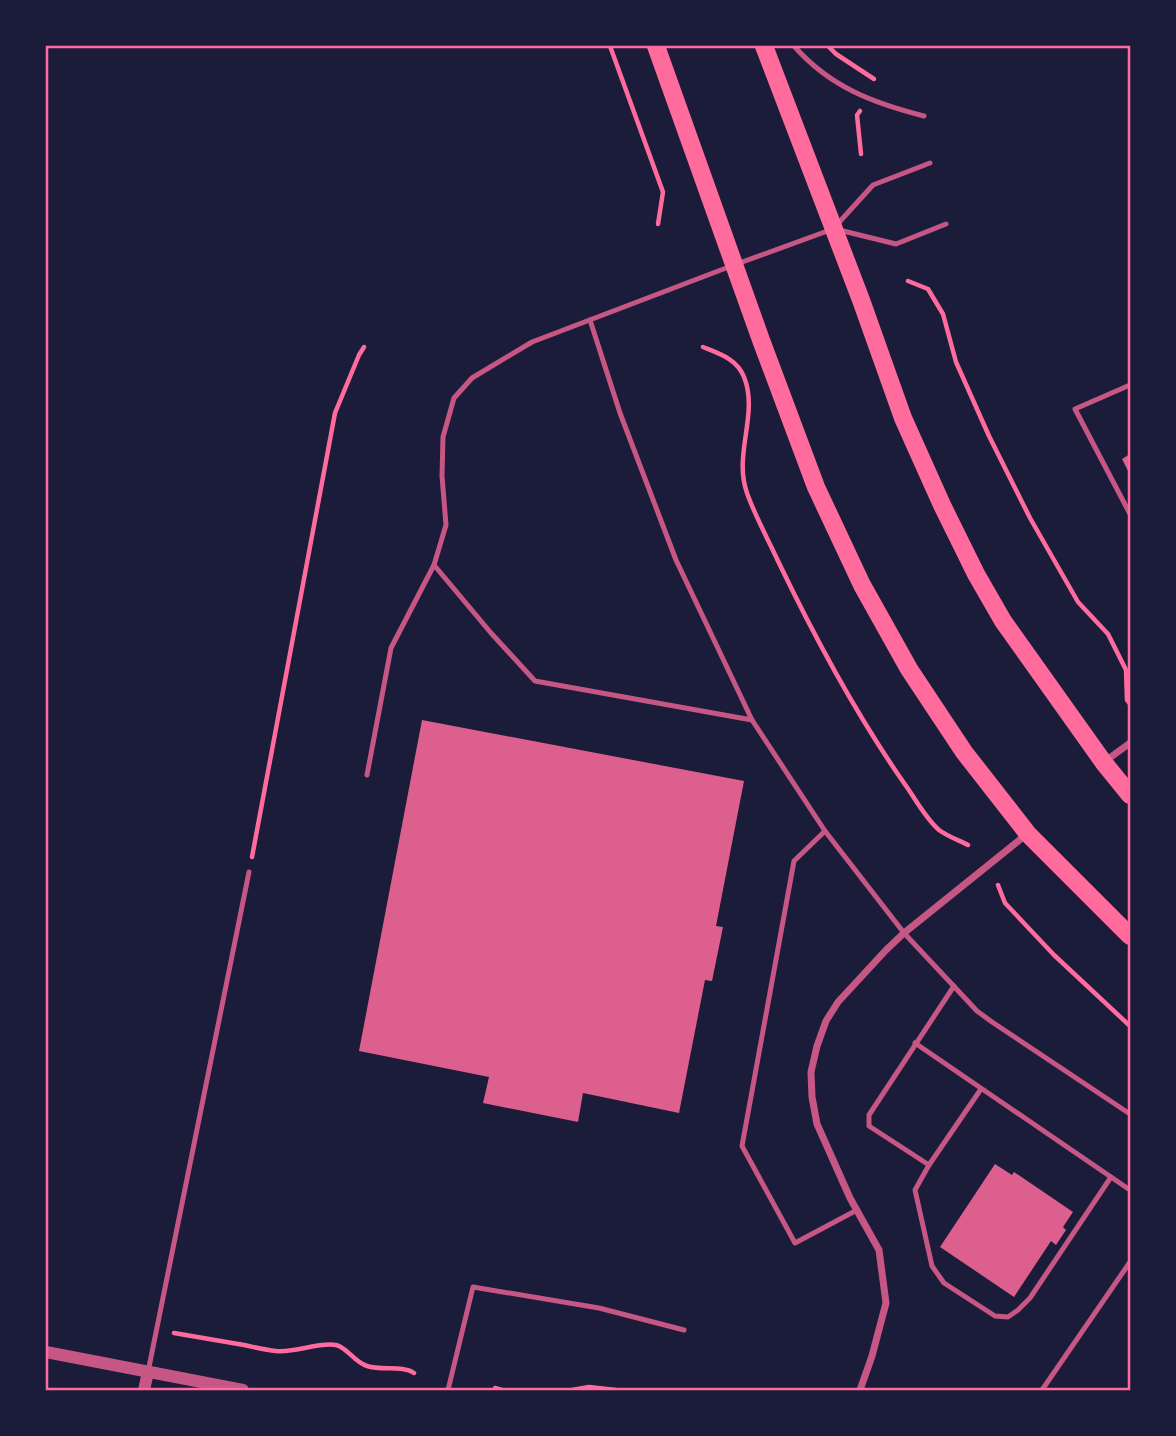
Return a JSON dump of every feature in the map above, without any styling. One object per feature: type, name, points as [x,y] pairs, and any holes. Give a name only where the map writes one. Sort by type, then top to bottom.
[{"type":"main road","points":[[656,46],[816,487],[862,585],[909,669],[964,752],[1028,834],[1130,936]]},
{"type":"main road","points":[[764,46],[904,418],[942,505],[1003,621],[1104,763],[1130,794]]},
{"type":"street","points":[[1104,763],[1130,743]]},
{"type":"street","points":[[860,1391],[886,1303],[879,1250],[850,1198],[817,1124],[811,1072],[817,1046],[826,1021],[838,1002],[886,950],[1028,834]]},
{"type":"street","points":[[46,1352],[243,1391]]},
{"type":"street","points":[[144,1391],[148,1372]]},
{"type":"lane","points":[[794,46],[804,58],[853,93],[924,116]]},
{"type":"lane","points":[[367,775],[391,648],[434,565],[446,525],[442,476],[443,437],[454,398],[472,378],[532,342],[833,229],[873,185],[930,163]]},
{"type":"lane","points":[[833,229],[896,244],[946,224]]},
{"type":"lane","points":[[590,320],[620,413],[676,561],[752,720],[825,831],[904,933],[977,1010],[1130,1114]]},
{"type":"lane","points":[[1130,385],[1075,409],[1130,514]]},
{"type":"lane","points":[[434,565],[535,681],[752,720]]},
{"type":"lane","points":[[825,831],[794,861],[741,1146],[795,1243],[857,1210]]},
{"type":"lane","points":[[148,1372],[249,872]]},
{"type":"lane","points":[[929,1165],[869,1126],[869,1115],[954,986]]},
{"type":"lane","points":[[915,1043],[1130,1190]]},
{"type":"lane","points":[[981,1088],[915,1190],[932,1266],[944,1283],[995,1316],[1008,1317],[1030,1298],[1111,1177]]},
{"type":"lane","points":[[1042,1391],[1130,1262]]},
{"type":"lane","points":[[448,1391],[473,1287],[599,1308],[684,1330]]},
{"type":"path","points":[[610,46],[663,192],[658,224]]},
{"type":"path","points":[[828,46],[877,81]]},
{"type":"path","points":[[908,281],[928,289],[943,314],[956,362],[989,436],[1030,518],[1078,602],[1108,634],[1126,670],[1127,699],[1130,704]]},
{"type":"path","points":[[249,872],[335,413],[364,347]]},
{"type":"path","points":[[703,347],[727,357],[737,365],[744,377],[749,414],[741,464],[746,492],[794,594],[839,680],[931,822],[940,831],[968,845]]},
{"type":"path","points":[[998,885],[1005,903],[1054,955],[1130,1026]]},
{"type":"path","points":[[156,1330],[275,1351],[338,1345],[365,1366],[385,1370],[408,1369],[414,1373]]},
{"type":"path","points":[[572,1391],[589,1387],[616,1391]]},
{"type":"path","points":[[495,1388],[502,1391]]},
{"type":"building","points":[[1130,454],[1130,475],[1122,459]]},
{"type":"building","points":[[422,720],[744,781],[716,926],[723,927],[712,981],[705,980],[679,1113],[583,1093],[578,1122],[483,1103],[489,1077],[359,1051]]},
{"type":"building","points":[[995,1164],[1012,1175],[1014,1172],[1073,1212],[1056,1245],[1051,1241],[1014,1297],[940,1247]]}]
